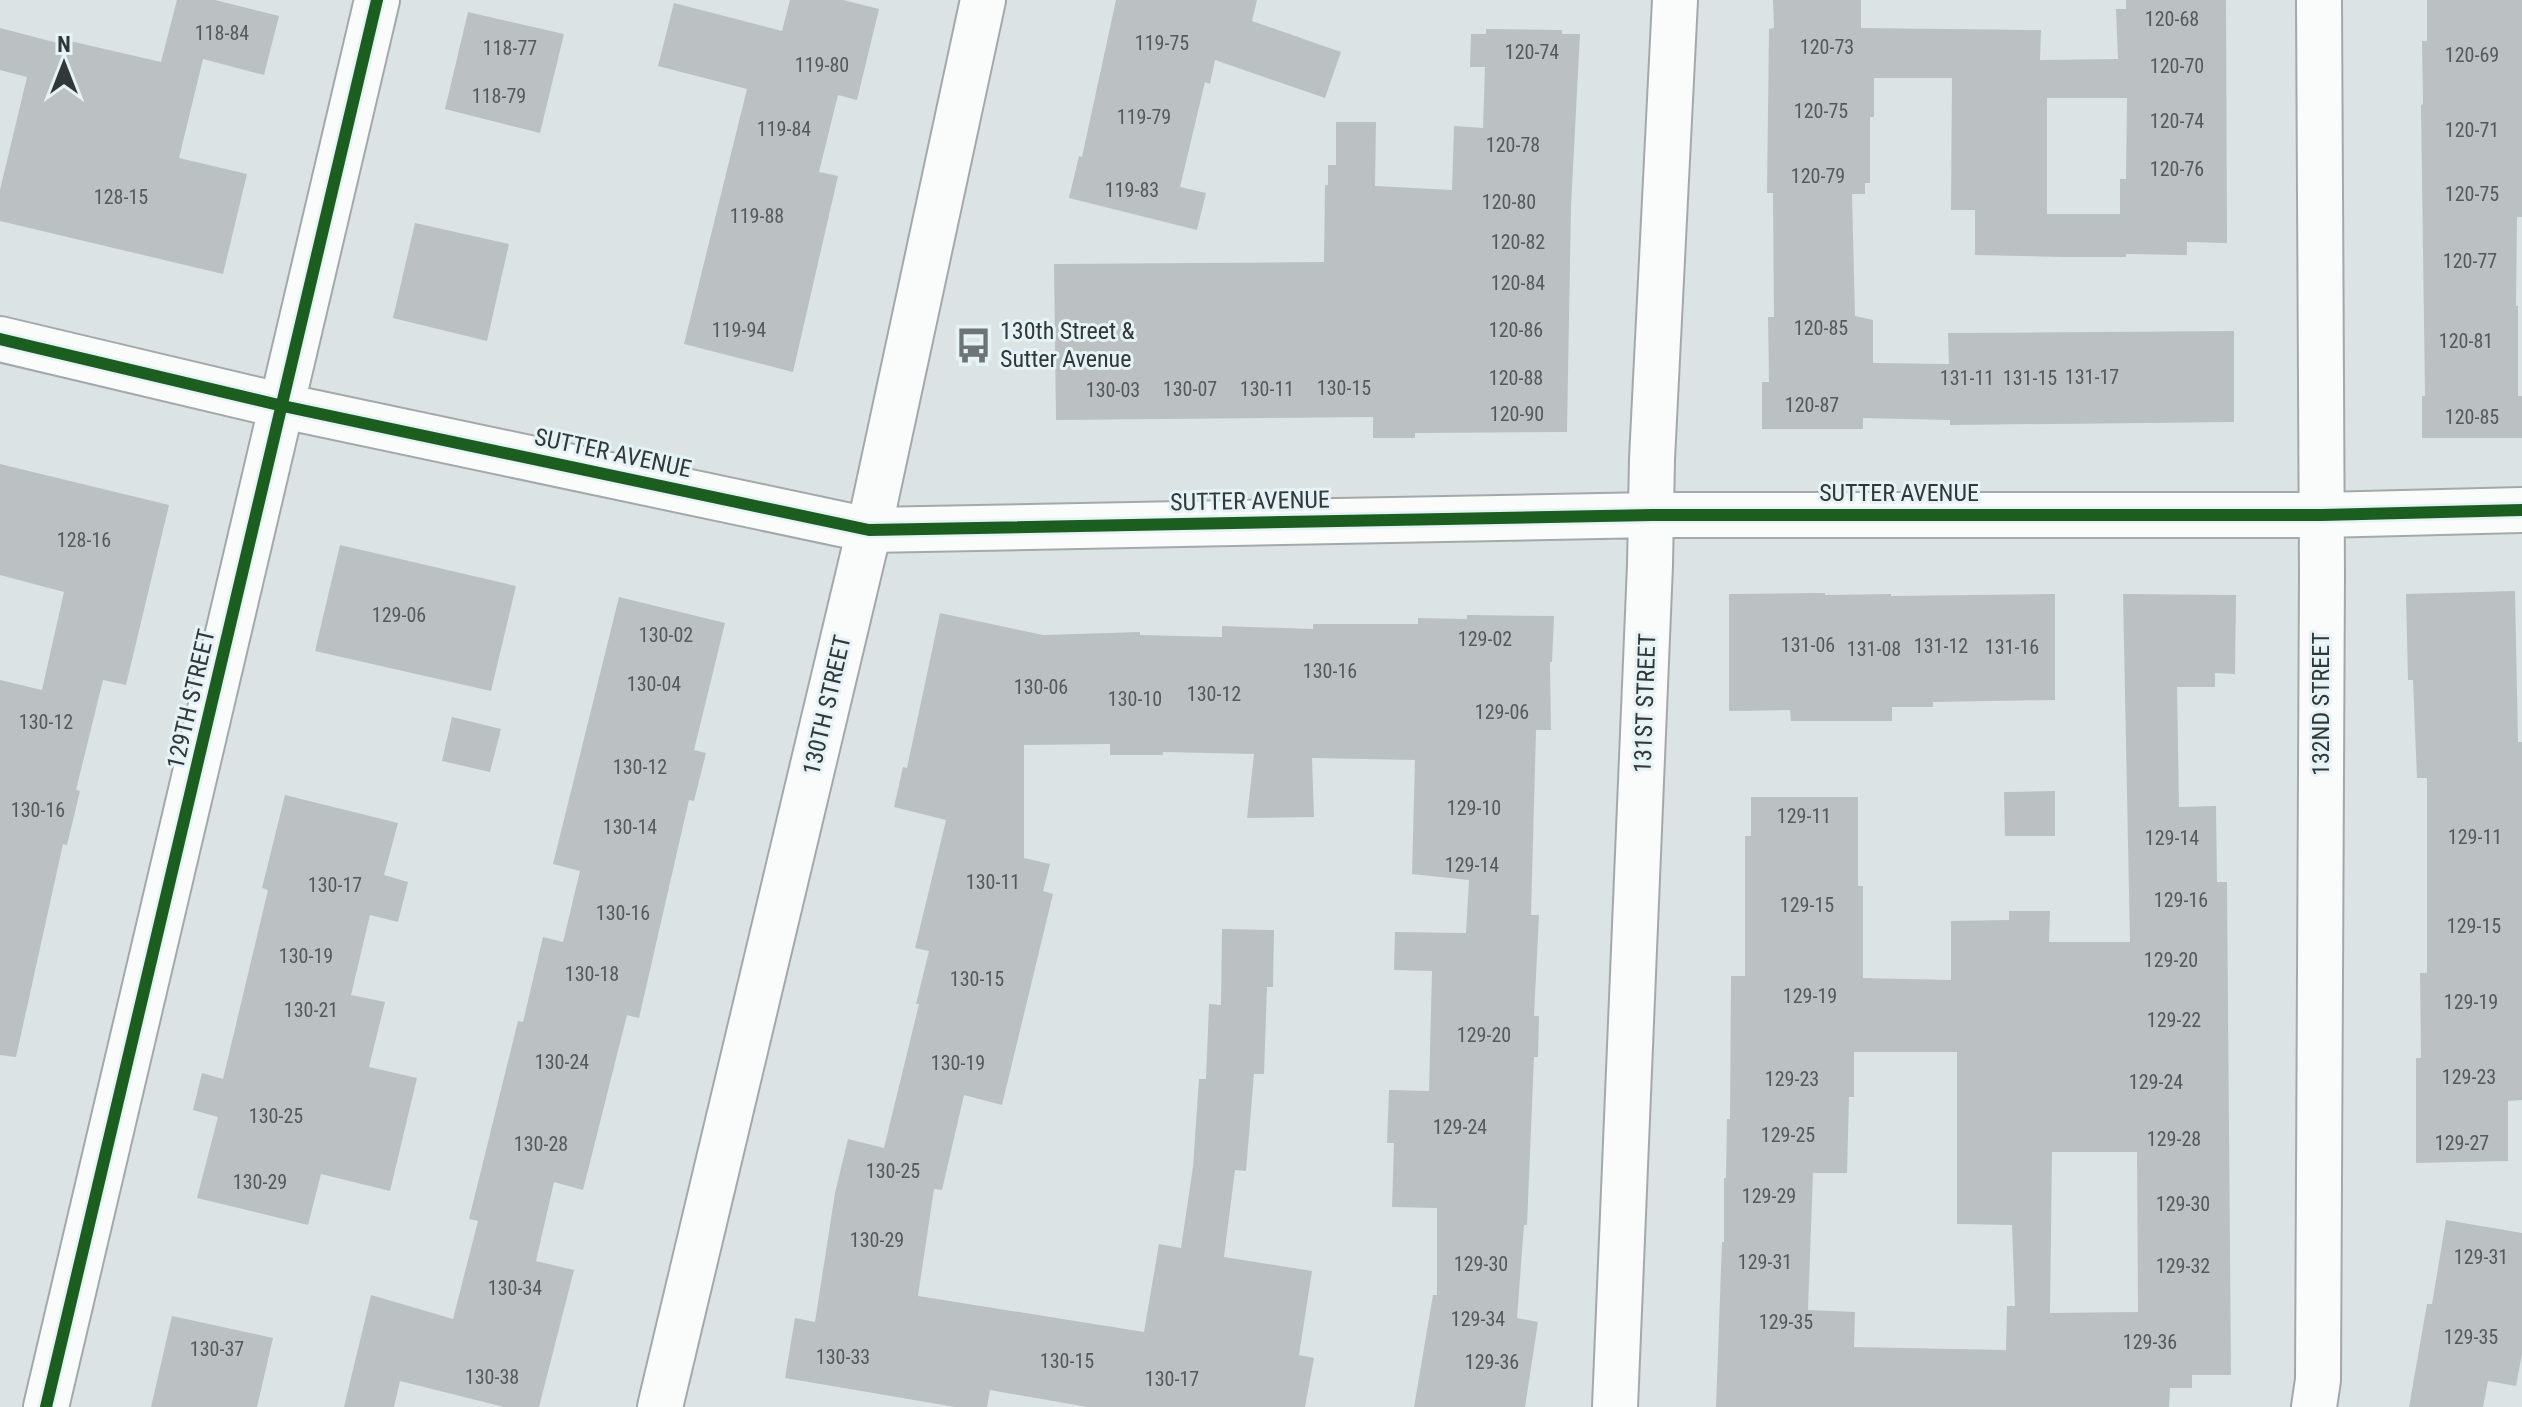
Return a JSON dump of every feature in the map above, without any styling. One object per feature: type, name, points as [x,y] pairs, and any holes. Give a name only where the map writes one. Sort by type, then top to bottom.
[{"type":"street","name":"129TH STREET","points":[[46,1407],[377,0]]},
{"type":"street","name":"130TH STREET","points":[[660,1407],[869,530],[983,0]]},
{"type":"street","name":"131ST STREET","points":[[1615,1407],[1652,459],[1675,0]]},
{"type":"street","name":"132ND STREET","points":[[2314,1407],[2318,1365],[2322,515],[2319,0]]},
{"type":"street","name":"SUTTER AVENUE","points":[[0,339],[283,406],[869,530],[1652,515],[2322,515],[2522,510]]},
{"type":"building","points":[[177,0],[215,0],[279,16],[264,75],[203,59],[179,158],[247,174],[223,274],[0,221],[0,190],[27,77],[0,70],[0,28],[69,46],[70,41],[161,62]]},
{"type":"building","points":[[790,0],[843,0],[879,9],[857,100],[838,95],[819,172],[838,176],[793,372],[684,344],[747,89],[658,66],[674,3],[782,31]]},
{"type":"building","points":[[1116,0],[1257,0],[1252,21],[1341,52],[1325,98],[1215,60],[1210,84],[1205,82],[1180,187],[1206,193],[1197,230],[1069,198],[1079,156],[1082,157]]},
{"type":"building","points":[[1773,0],[1861,0],[1861,28],[2041,30],[2040,60],[2118,59],[2116,9],[2126,9],[2126,0],[2226,0],[2227,243],[2187,242],[2187,255],[1975,255],[1975,210],[1951,210],[1952,78],[1874,78],[1874,117],[1870,117],[1870,183],[1865,183],[1865,194],[1852,194],[1855,316],[1873,320],[1873,363],[1949,364],[1948,333],[2234,331],[2234,422],[1950,425],[1950,420],[1863,418],[1863,429],[1762,429],[1762,382],[1769,382],[1768,317],[1774,317],[1773,193],[1767,193],[1769,29],[1774,28]],"holes":[[[2047,98],[2127,98],[2126,179],[2120,179],[2120,214],[2047,214]]]},
{"type":"building","points":[[2427,0],[2522,0],[2522,217],[2517,217],[2516,306],[2522,438],[2422,438],[2422,396],[2425,396],[2421,105],[2422,41],[2427,41]]},
{"type":"building","points":[[468,12],[564,34],[540,133],[445,109]]},
{"type":"building","points":[[1486,29],[1562,30],[1562,34],[1580,34],[1571,206],[1567,432],[1415,433],[1415,438],[1373,438],[1373,417],[1056,420],[1054,264],[1324,262],[1325,185],[1328,185],[1328,165],[1336,165],[1336,122],[1376,122],[1375,186],[1452,190],[1454,126],[1483,128],[1485,67],[1470,67],[1471,34],[1486,34]]},
{"type":"building","points":[[415,223],[509,244],[487,341],[393,318]]},
{"type":"building","points":[[0,464],[169,505],[126,685],[103,680],[76,790],[80,791],[67,845],[63,844],[16,1057],[0,1055],[0,680],[42,690],[64,592],[0,575]]},
{"type":"building","points":[[340,545],[516,586],[491,691],[315,651]]},
{"type":"building","points":[[2515,591],[2518,742],[2522,742],[2522,1100],[2508,1101],[2508,1161],[2416,1163],[2416,1058],[2421,1058],[2420,973],[2427,973],[2427,778],[2417,778],[2413,680],[2408,680],[2406,594]]},
{"type":"building","points":[[1729,594],[1891,596],[2055,594],[2055,700],[1933,702],[1933,707],[1892,707],[1892,721],[1791,721],[1790,710],[1729,711]]},
{"type":"building","points":[[2123,594],[2236,595],[2235,674],[2215,673],[2215,687],[2177,687],[2179,807],[2216,806],[2217,882],[2227,882],[2231,1375],[2192,1375],[2192,1388],[2170,1388],[2169,1407],[1716,1407],[1724,1178],[1727,1119],[1730,1119],[1731,976],[1745,976],[1745,836],[1751,836],[1751,797],[1858,797],[1858,886],[1863,886],[1863,978],[1951,980],[1951,921],[2009,920],[2009,911],[2050,911],[2049,942],[2130,942]],"holes":[[[1854,1052],[1957,1052],[1957,1224],[2012,1225],[2015,1306],[2007,1306],[2006,1350],[1854,1347],[1855,1312],[1808,1310],[1813,1173],[1847,1173],[1849,1097],[1854,1097]],[[2052,1152],[2137,1152],[2138,1312],[2050,1313]]]},
{"type":"building","points":[[619,597],[725,623],[694,750],[706,753],[694,801],[689,800],[639,1018],[627,1015],[583,1190],[554,1182],[536,1261],[574,1270],[539,1407],[504,1407],[400,1381],[394,1407],[344,1407],[371,1295],[453,1319],[478,1221],[469,1219],[518,1021],[523,1022],[543,937],[563,942],[580,871],[553,864]]},
{"type":"building","points":[[940,613],[1043,635],[1140,632],[1140,635],[1222,637],[1222,626],[1313,629],[1313,624],[1418,624],[1418,618],[1467,619],[1467,615],[1554,616],[1550,662],[1551,730],[1536,730],[1531,915],[1539,915],[1534,1016],[1539,1016],[1538,1057],[1534,1057],[1527,1225],[1524,1225],[1517,1318],[1538,1322],[1525,1407],[1414,1407],[1433,1295],[1437,1295],[1437,1208],[1392,1207],[1394,1143],[1387,1143],[1389,1090],[1429,1091],[1432,971],[1394,970],[1395,932],[1466,933],[1469,880],[1412,874],[1415,760],[1312,758],[1314,817],[1247,818],[1254,754],[1163,752],[1163,755],[1110,755],[1110,744],[1024,745],[1024,858],[1050,864],[1043,891],[1053,894],[1002,1105],[964,1095],[942,1190],[934,1189],[918,1296],[1144,1332],[1159,1244],[1181,1248],[1193,1167],[1199,1079],[1206,1079],[1209,1004],[1221,1005],[1222,929],[1274,930],[1273,987],[1267,987],[1264,1074],[1254,1074],[1246,1171],[1235,1170],[1224,1257],[1312,1271],[1299,1355],[1314,1358],[1305,1407],[1087,1407],[990,1390],[987,1407],[955,1407],[785,1378],[795,1318],[815,1322],[835,1193],[848,1139],[884,1148],[919,1004],[916,1004],[929,951],[915,948],[946,820],[894,807],[903,767],[907,768]]},
{"type":"building","points":[[452,717],[501,729],[490,772],[442,761]]},
{"type":"building","points":[[2055,791],[2055,836],[2005,836],[2004,792]]},
{"type":"building","points":[[285,795],[398,823],[384,875],[408,882],[398,922],[370,915],[351,995],[385,1002],[369,1067],[417,1078],[390,1191],[321,1174],[308,1225],[197,1198],[218,1117],[193,1110],[202,1073],[223,1079],[268,890],[262,888]]},
{"type":"building","points":[[2446,1220],[2522,1233],[2522,1354],[2516,1386],[2488,1381],[2483,1407],[2409,1407],[2427,1304],[2432,1304]]},
{"type":"building","points":[[172,1316],[273,1338],[257,1407],[151,1407]]},
{"type":"cycle path","points":[[46,1407],[377,0]]},
{"type":"cycle path","points":[[0,339],[283,406],[869,530],[1652,515],[2322,515],[2522,510]]},
{"type":"place","name":"130th Street & Sutter Avenue","points":[[974,345]]}]
